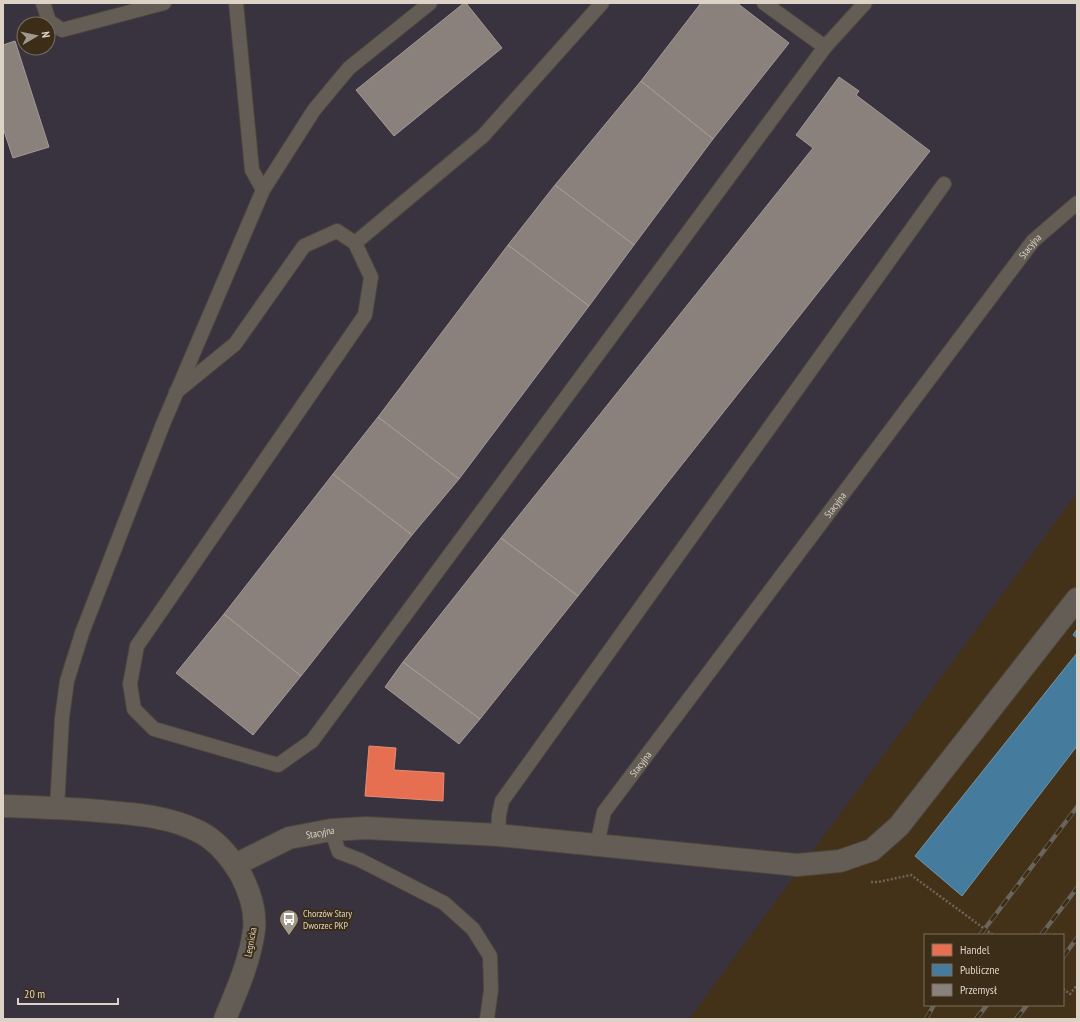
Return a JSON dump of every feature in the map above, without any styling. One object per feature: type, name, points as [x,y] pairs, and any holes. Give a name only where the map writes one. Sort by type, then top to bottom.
[{"type":"street","points":[[597,845],[797,865],[840,861],[872,850],[899,826],[1077,599]]},
{"type":"street","points":[[3,806],[124,813],[179,822],[201,832],[218,845],[235,864]]},
{"type":"street","name":"Stacyjna","points":[[235,864],[289,838],[331,830],[366,828],[498,835],[597,845]]},
{"type":"street","name":"Legnicka","points":[[225,1019],[246,963],[252,943],[254,929],[252,902],[235,864]]},
{"type":"lane","points":[[43,3],[49,21],[62,30],[164,3]]},
{"type":"lane","points":[[236,3],[252,170],[263,190]]},
{"type":"lane","points":[[57,808],[62,718],[67,681],[82,633],[176,392],[263,190],[314,110],[349,68],[430,3]]},
{"type":"lane","points":[[355,243],[483,136],[602,3]]},
{"type":"lane","points":[[764,3],[825,47]]},
{"type":"lane","points":[[176,392],[234,344],[304,246],[337,231],[355,243],[371,277],[365,315],[137,646],[130,684],[134,709],[154,729],[278,765],[312,741],[825,47],[865,3]]},
{"type":"lane","points":[[498,835],[499,815],[502,801],[944,184]]},
{"type":"lane","name":"Stacyjna","points":[[597,845],[604,812],[1033,241],[1077,203]]},
{"type":"lane","points":[[331,830],[339,852],[360,860],[444,904],[473,928],[490,956],[491,990],[487,1019]]},
{"type":"path","points":[[1064,990],[1070,994],[1077,985]]},
{"type":"shaded area","points":[[3,3],[1077,3],[1077,1019],[3,1019]]},
{"type":"shaded area","points":[[1077,493],[1077,1019],[689,1019]]},
{"type":"building: Handel","points":[[369,746],[396,748],[394,770],[444,773],[443,801],[365,796]]},
{"type":"building: Publiczne","points":[[1077,629],[1077,638],[1073,635]]},
{"type":"building: Publiczne","points":[[1077,653],[1077,746],[962,896],[915,856]]},
{"type":"building: Przemysł","points":[[464,3],[466,3],[502,48],[394,136],[356,90]]},
{"type":"building: Przemysł","points":[[701,3],[737,3],[789,43],[713,139],[641,81]]},
{"type":"building: Przemysł","points":[[15,41],[16,56],[20,56],[49,147],[13,158],[3,128],[3,45]]},
{"type":"building: Przemysł","points":[[839,77],[859,91],[856,95],[930,151],[578,596],[501,538],[813,148],[796,135]]},
{"type":"building: Przemysł","points":[[641,81],[713,139],[634,245],[555,185]]},
{"type":"building: Przemysł","points":[[555,185],[634,245],[589,306],[508,245]]},
{"type":"building: Przemysł","points":[[508,245],[589,306],[459,479],[378,417]]},
{"type":"building: Przemysł","points":[[378,417],[459,479],[412,535],[333,474]]},
{"type":"building: Przemysł","points":[[333,474],[412,535],[301,676],[224,614]]},
{"type":"building: Przemysł","points":[[501,538],[578,596],[480,719],[403,662]]},
{"type":"building: Przemysł","points":[[224,614],[301,676],[253,735],[176,673]]},
{"type":"building: Przemysł","points":[[403,662],[480,719],[459,744],[385,687]]},
{"type":"railway","points":[[981,934],[1077,807]]},
{"type":"railway","points":[[1042,934],[1077,888]]},
{"type":"railway","points":[[1064,956],[1077,938]]},
{"type":"railway","points":[[926,1019],[933,1006]]},
{"type":"railway","points":[[976,1019],[986,1006]]},
{"type":"railway","points":[[1016,1019],[1026,1006]]},
{"type":"place","name":"Chorzów Stary Dworzec PKP","points":[[289,936]]}]
